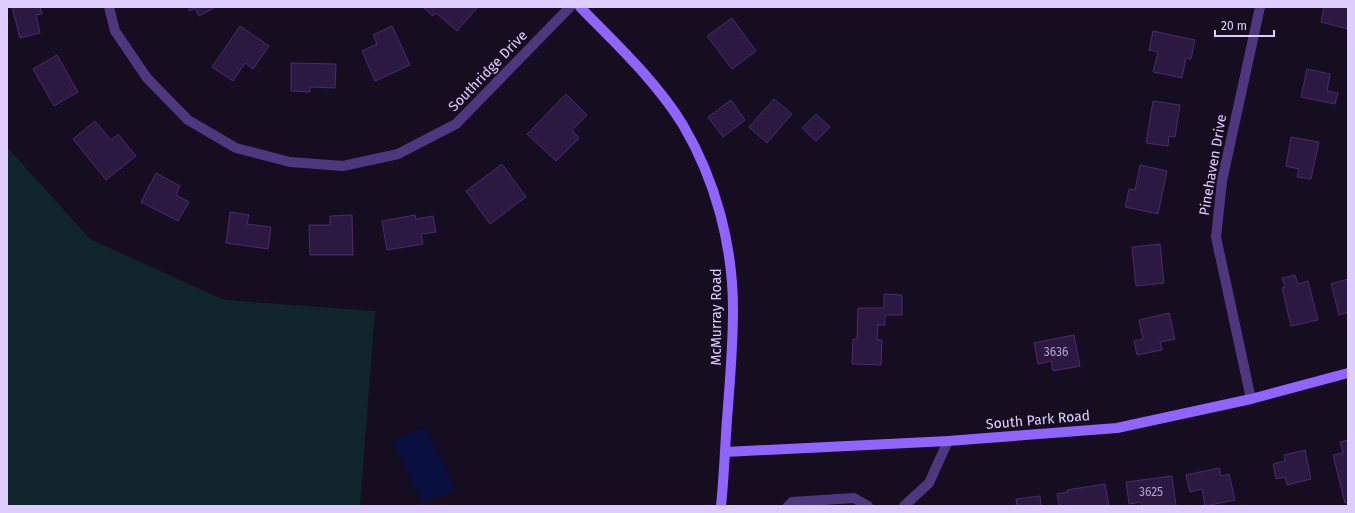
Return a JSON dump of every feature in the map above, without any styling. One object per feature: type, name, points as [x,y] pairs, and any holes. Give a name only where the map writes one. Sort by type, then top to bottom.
[{"type":"main road","name":"McMurray Road","points":[[580,7],[638,67],[661,94],[682,125],[697,152],[712,188],[728,244],[733,308],[732,347],[721,506]]},
{"type":"main road","name":"South Park Road","points":[[725,452],[948,441],[1117,428],[1251,399],[1348,373]]},
{"type":"street","name":"Southridge Drive","points":[[109,7],[115,31],[147,78],[188,120],[236,148],[290,162],[343,166],[398,154],[456,124],[570,7]]},
{"type":"street","name":"Pinehaven Drive","points":[[1251,399],[1216,237],[1222,181],[1260,7]]},
{"type":"street","points":[[904,506],[929,483],[948,441]]},
{"type":"street","points":[[788,506],[792,502],[854,498],[868,506]]},
{"type":"shaded area","points":[[7,147],[90,239],[224,300],[375,311],[360,506],[7,506]]},
{"type":"shaded area","points":[[425,427],[456,490],[422,503],[392,442]]},
{"type":"building","points":[[12,7],[40,7],[42,14],[36,15],[40,33],[20,38]]},
{"type":"building","points":[[188,7],[216,7],[199,16],[195,8],[190,11]]},
{"type":"building","points":[[423,7],[478,7],[457,31],[436,13],[433,16]]},
{"type":"building","points":[[1324,7],[1348,7],[1348,29],[1321,22]]},
{"type":"building","points":[[732,18],[756,51],[732,69],[707,36]]},
{"type":"building","points":[[240,26],[269,46],[253,69],[245,63],[233,81],[212,67]]},
{"type":"building","points":[[392,26],[410,65],[375,81],[362,51],[377,44],[373,35]]},
{"type":"building","points":[[1153,31],[1195,40],[1191,59],[1186,58],[1182,78],[1153,72],[1158,52],[1149,50]]},
{"type":"building","points":[[57,55],[78,92],[54,106],[33,69]]},
{"type":"building","points":[[291,63],[336,64],[335,88],[310,87],[310,92],[291,91]]},
{"type":"building","points":[[1307,69],[1330,74],[1327,91],[1338,93],[1335,104],[1301,97]]},
{"type":"building","points":[[566,94],[587,115],[572,130],[579,138],[556,161],[527,134]]},
{"type":"building","points":[[774,99],[792,114],[767,143],[749,127]]},
{"type":"building","points":[[731,100],[745,120],[723,137],[708,117]]},
{"type":"building","points":[[1153,101],[1180,105],[1175,137],[1169,136],[1168,146],[1146,143]]},
{"type":"building","points":[[816,114],[830,127],[816,141],[802,128]]},
{"type":"building","points":[[95,121],[111,140],[118,134],[136,156],[106,180],[73,139]]},
{"type":"building","points":[[1291,137],[1319,142],[1311,179],[1297,177],[1299,169],[1286,166]]},
{"type":"building","points":[[502,164],[526,197],[490,224],[466,191]]},
{"type":"building","points":[[1140,165],[1167,171],[1158,214],[1125,207],[1129,189],[1135,190]]},
{"type":"building","points":[[156,173],[180,186],[176,195],[189,202],[178,221],[141,202]]},
{"type":"building","points":[[230,212],[249,215],[247,224],[271,227],[268,249],[226,243]]},
{"type":"building","points":[[352,215],[353,255],[310,255],[309,225],[330,225],[330,216]]},
{"type":"building","points":[[415,215],[416,219],[433,216],[436,232],[421,234],[423,244],[387,250],[382,221]]},
{"type":"building","points":[[1160,244],[1164,283],[1136,286],[1132,247]]},
{"type":"building","points":[[1295,275],[1298,284],[1308,281],[1318,320],[1291,326],[1282,288],[1285,287],[1282,278]]},
{"type":"building","points":[[1348,279],[1348,312],[1339,315],[1331,284]]},
{"type":"building","points":[[884,294],[902,295],[902,315],[885,315],[885,325],[878,325],[877,340],[882,340],[881,365],[852,364],[853,339],[857,339],[858,308],[884,308]]},
{"type":"building","points":[[1169,313],[1175,339],[1160,342],[1162,350],[1137,355],[1134,341],[1143,339],[1139,320]]},
{"type":"building","points":[[1074,335],[1080,366],[1053,371],[1051,361],[1038,364],[1034,343]]},
{"type":"building","points":[[1348,440],[1348,503],[1345,503],[1333,455],[1343,453],[1340,442]]},
{"type":"building","points":[[1305,450],[1311,479],[1287,485],[1285,477],[1276,479],[1273,464],[1285,461],[1284,455]]},
{"type":"building","points":[[1219,468],[1221,476],[1229,474],[1235,500],[1205,506],[1202,489],[1190,492],[1186,475]]},
{"type":"building","points":[[1172,476],[1176,506],[1142,506],[1141,502],[1129,504],[1126,482]]},
{"type":"building","points":[[1105,484],[1109,506],[1059,506],[1057,494],[1068,492],[1067,490]]},
{"type":"building","points":[[1040,496],[1041,506],[1008,506],[1017,505],[1016,499]]}]
